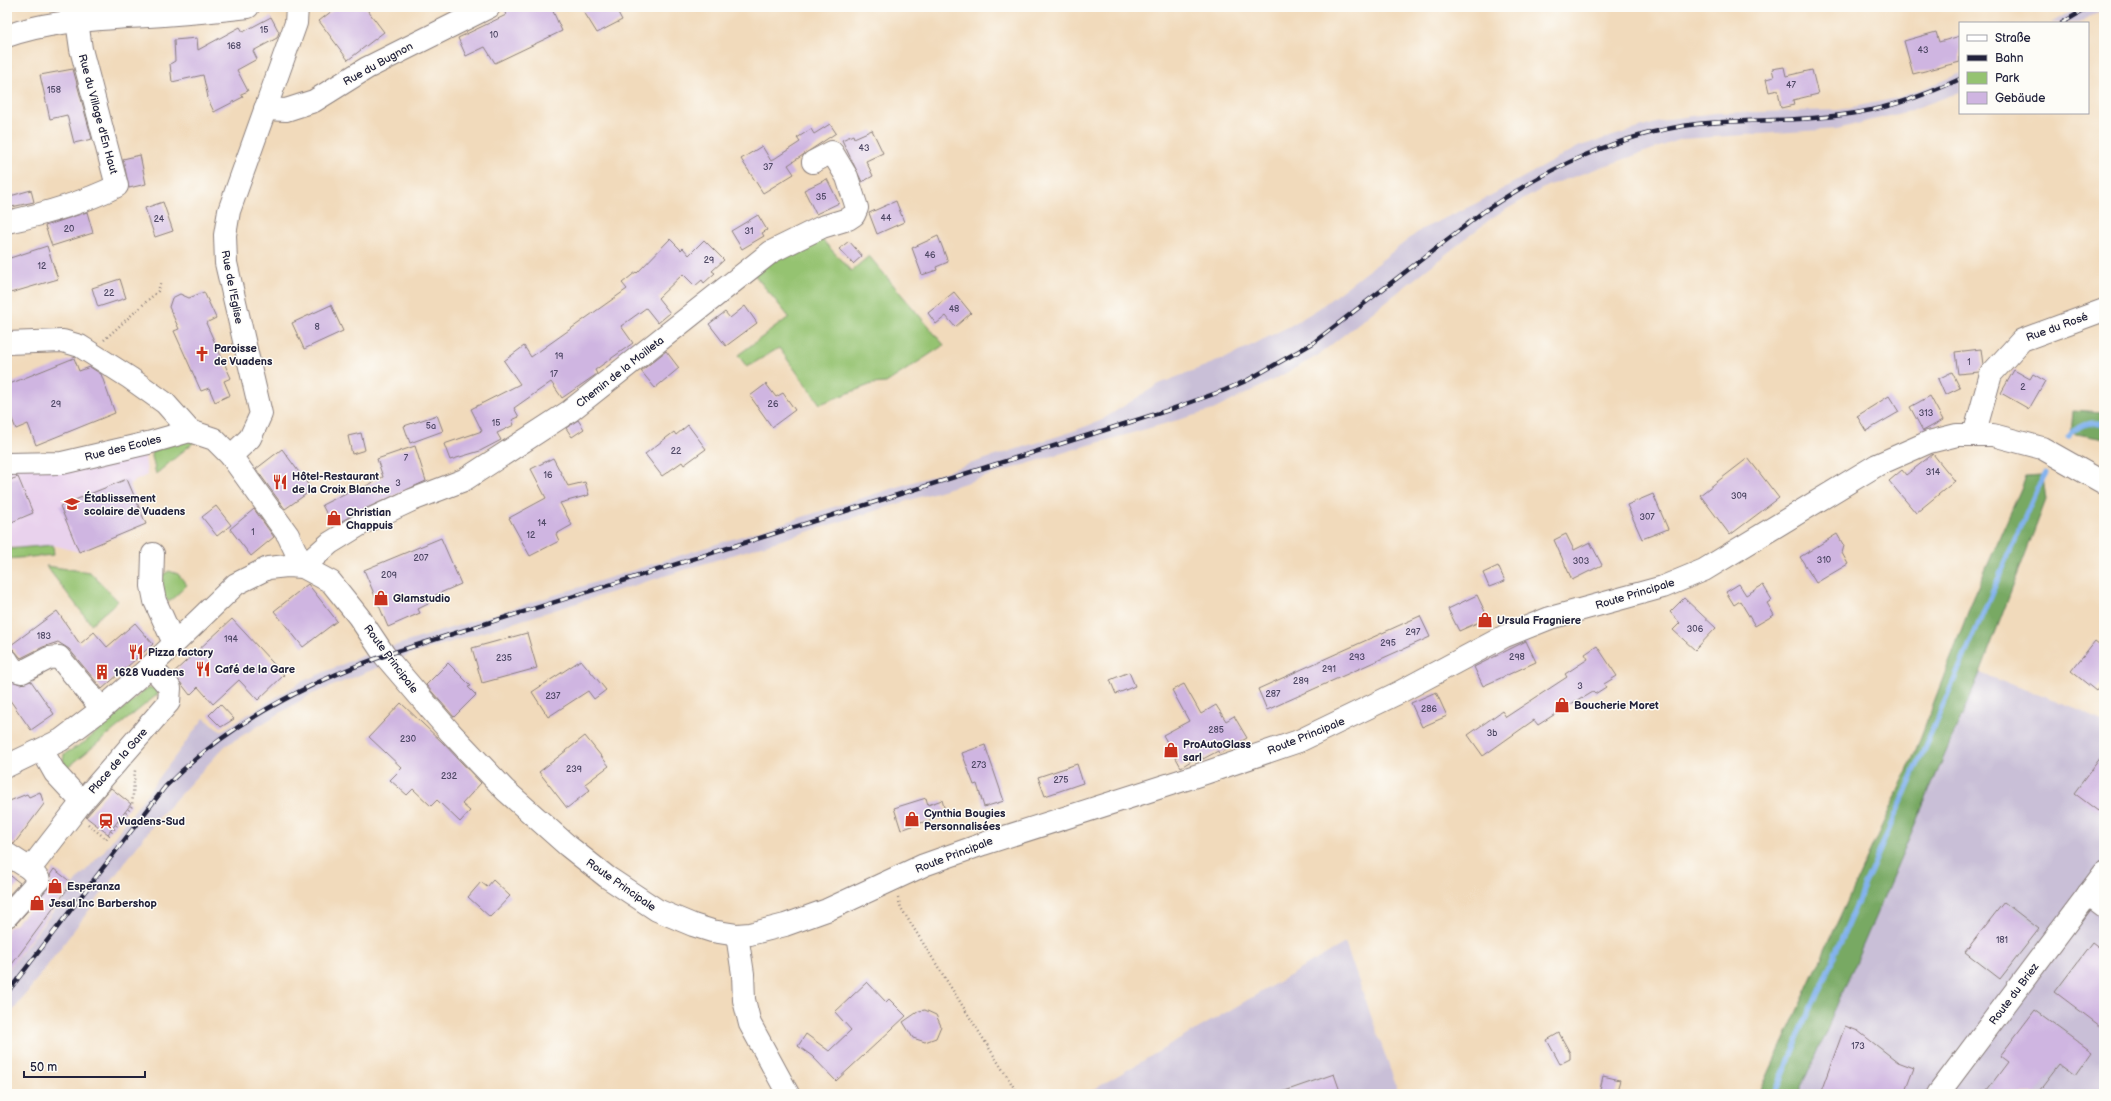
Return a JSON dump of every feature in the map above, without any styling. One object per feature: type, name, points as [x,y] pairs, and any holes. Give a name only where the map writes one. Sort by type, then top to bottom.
[{"type":"street","points":[[7,36],[38,27],[77,21],[205,13],[248,7]]},
{"type":"street","name":"Rue de l'Eglise","points":[[231,456],[250,438],[261,414],[226,264],[225,235],[229,211],[296,22],[297,7]]},
{"type":"street","name":"Rue du Bugnon","points":[[265,109],[286,110],[314,101],[367,68],[489,7]]},
{"type":"street","name":"Rue du Village d'En Haut","points":[[7,222],[33,217],[94,197],[117,186],[81,50],[77,21]]},
{"type":"street","name":"Chemin de la Moilleta","points":[[303,567],[330,543],[362,524],[412,500],[464,480],[570,410],[771,252],[822,227],[848,219],[854,215],[857,208],[847,177],[832,152],[813,162]]},
{"type":"street","name":"Rue du Rosé","points":[[1974,435],[1991,374],[2022,340],[2104,310]]},
{"type":"street","points":[[7,343],[63,340],[80,346],[130,378],[165,403],[190,431],[214,439],[231,456],[288,535],[303,567]]},
{"type":"street","name":"Rue des Ecoles","points":[[7,464],[62,463],[148,443],[190,431]]},
{"type":"street","name":"Route Principale","points":[[7,766],[42,750],[66,736],[102,709],[151,666],[236,584],[268,568],[287,566],[303,567],[331,582],[359,617],[386,656],[446,727],[505,790],[568,846],[607,877],[657,910],[693,925],[737,935],[750,934],[785,925],[827,910],[924,865],[983,844],[1205,773],[1299,740],[1398,693],[1505,636],[1550,618],[1662,587],[1704,570],[1877,465],[1913,448],[1950,436],[1993,435],[2042,448],[2104,483]]},
{"type":"street","points":[[153,554],[152,586],[155,601],[174,643]]},
{"type":"street","points":[[7,660],[12,668],[22,672],[49,658],[59,657],[102,709]]},
{"type":"street","name":"Place de la Gare","points":[[42,750],[78,808],[169,702],[170,688],[151,666]]},
{"type":"street","points":[[30,869],[78,808]]},
{"type":"street","points":[[7,854],[30,869],[39,880],[7,916]]},
{"type":"street","name":"Route du Briez","points":[[1938,1094],[2013,997],[2096,900],[2104,873]]},
{"type":"street","points":[[737,935],[743,974],[744,1000],[750,1024],[788,1094]]},
{"type":"path","points":[[91,353],[158,291],[161,281]]},
{"type":"path","points":[[78,808],[106,839],[132,806],[135,766],[127,752]]},
{"type":"path","points":[[898,897],[901,908],[1018,1094]]},
{"type":"shaded area","points":[[2078,7],[2104,8],[2081,22],[2053,22]]},
{"type":"shaded area","points":[[1959,73],[1959,92],[1905,112],[1837,129],[1682,139],[1547,186],[1493,217],[1317,356],[1260,387],[1213,410],[1072,450],[409,655],[310,695],[225,746],[160,816],[7,1019],[7,972],[76,881],[104,851],[204,718],[221,731],[301,682],[362,656],[1068,433],[1100,421],[1159,384],[1228,357],[1290,326],[1318,309],[1422,229],[1477,203],[1580,146],[1669,119],[1715,113],[1839,110],[1897,98]]},
{"type":"shaded area","name":"Établissement scolaire de Vuadens","points":[[145,455],[147,475],[129,484],[79,552],[53,545],[7,548],[7,464]]},
{"type":"shaded area","points":[[1980,673],[2080,710],[2104,725],[2104,1094],[1799,1094]]},
{"type":"shaded area","points":[[1345,943],[1399,1094],[1086,1094]]},
{"type":"green space","points":[[818,235],[851,271],[869,256],[944,345],[886,383],[872,384],[820,404],[779,348],[747,367],[738,355],[789,317],[753,273]]},
{"type":"green space","points":[[2073,410],[2104,412],[2104,439],[2071,433]]},
{"type":"green space","points":[[188,438],[194,442],[156,474],[151,452]]},
{"type":"green space","points":[[2043,476],[2046,500],[1980,673],[1799,1094],[1759,1094],[1912,760],[1974,596],[2026,477]]},
{"type":"green space","points":[[53,545],[54,555],[7,559],[7,549]]},
{"type":"green space","points":[[46,566],[90,572],[118,601],[91,624]]},
{"type":"green space","points":[[169,571],[178,574],[187,585],[169,602],[159,591],[159,577]]},
{"type":"green space","points":[[155,688],[158,694],[66,769],[63,761],[64,754],[85,742],[146,689]]},
{"type":"building","points":[[337,7],[365,7],[384,32],[348,60],[319,21]]},
{"type":"building","points":[[503,7],[551,7],[562,31],[495,63],[485,47],[466,56],[458,38],[506,15]]},
{"type":"building","points":[[581,7],[615,7],[622,20],[597,33]]},
{"type":"building","points":[[271,17],[279,32],[277,38],[253,51],[257,59],[237,70],[248,91],[241,94],[243,97],[214,112],[207,97],[203,75],[172,82],[170,64],[175,61],[174,40],[197,38],[198,50],[240,27],[243,32]]},
{"type":"building","points":[[1936,32],[1939,42],[1959,36],[1959,62],[1913,74],[1904,41]]},
{"type":"building","points":[[1784,67],[1786,76],[1812,70],[1818,94],[1793,100],[1794,105],[1781,108],[1778,90],[1769,92],[1766,79],[1774,77],[1772,69]]},
{"type":"building","points":[[73,69],[92,139],[74,143],[67,115],[50,119],[40,75]]},
{"type":"building","points":[[830,124],[836,133],[788,165],[794,174],[763,193],[741,159],[762,146],[771,161],[800,142],[797,138],[811,129],[814,134]]},
{"type":"building","points":[[872,130],[883,153],[866,161],[873,176],[862,182],[842,140],[853,135],[854,138]]},
{"type":"building","points":[[140,155],[146,184],[129,188],[123,159]]},
{"type":"building","points":[[827,179],[839,203],[816,214],[804,190]]},
{"type":"building","points":[[31,190],[34,202],[7,208],[7,197]]},
{"type":"building","points":[[896,201],[904,222],[877,234],[869,213]]},
{"type":"building","points":[[163,202],[173,231],[155,237],[145,208]]},
{"type":"building","points":[[87,212],[93,233],[52,246],[45,226]]},
{"type":"building","points":[[758,215],[767,230],[762,233],[764,236],[742,249],[731,231]]},
{"type":"building","points":[[938,236],[948,262],[936,267],[937,270],[922,275],[912,248]]},
{"type":"building","points":[[670,239],[681,250],[683,248],[689,255],[704,240],[724,260],[712,271],[715,273],[704,283],[702,280],[695,286],[683,274],[658,298],[670,313],[658,323],[646,308],[621,326],[633,343],[595,370],[597,374],[562,398],[551,382],[514,408],[519,417],[512,420],[514,425],[497,433],[501,440],[480,451],[450,460],[444,444],[482,431],[471,409],[520,384],[504,361],[524,346],[531,357],[627,289],[622,283],[636,272],[637,273]]},
{"type":"building","points":[[849,241],[862,256],[853,264],[839,249]]},
{"type":"building","points":[[47,246],[58,279],[7,294],[7,259]]},
{"type":"building","points":[[120,279],[126,298],[98,307],[92,288]]},
{"type":"building","name":"Paroisse de Vuadens","points":[[204,292],[216,318],[206,323],[231,378],[224,381],[230,395],[215,402],[209,388],[201,391],[174,331],[179,329],[169,307],[172,298],[180,294],[189,298]]},
{"type":"building","points":[[954,292],[971,313],[955,327],[946,316],[936,324],[928,313]]},
{"type":"building","points":[[331,305],[343,331],[304,349],[292,323]]},
{"type":"building","points":[[745,306],[757,323],[726,346],[709,324],[725,312],[730,318]]},
{"type":"building","points":[[1981,349],[1983,365],[1979,372],[1958,374],[1955,352]]},
{"type":"building","points":[[666,351],[679,368],[655,388],[641,371]]},
{"type":"building","points":[[74,358],[79,371],[90,367],[101,374],[115,413],[36,445],[28,424],[16,429],[10,414],[7,415],[7,385]]},
{"type":"building","points":[[2014,370],[2030,379],[2033,374],[2045,381],[2029,409],[2001,393]]},
{"type":"building","points":[[1952,372],[1960,388],[1945,395],[1938,379]]},
{"type":"building","points":[[766,384],[776,397],[783,393],[795,410],[772,427],[750,396]]},
{"type":"building","points":[[1889,396],[1899,412],[1866,431],[1857,416]]},
{"type":"building","points":[[1930,396],[1943,420],[1923,431],[1910,407]]},
{"type":"building","points":[[437,415],[443,431],[410,443],[404,426]]},
{"type":"building","points":[[578,420],[584,429],[572,437],[566,428]]},
{"type":"building","points":[[688,425],[706,449],[684,465],[682,462],[662,476],[645,454],[674,432],[676,435]]},
{"type":"building","points":[[361,433],[365,450],[352,454],[348,436]]},
{"type":"building","points":[[415,446],[426,481],[356,513],[333,526],[322,505],[352,490],[353,493],[383,477],[377,459]]},
{"type":"building","name":"Hôtel-Restaurant de la Croix Blanche","points":[[282,449],[312,490],[285,509],[256,469]]},
{"type":"building","points":[[1933,454],[1955,481],[1916,513],[1889,481],[1902,470],[1906,475]]},
{"type":"building","points":[[553,458],[568,486],[585,482],[589,495],[560,503],[572,525],[556,534],[559,541],[530,556],[509,518],[546,498],[531,469]]},
{"type":"building","points":[[1748,458],[1779,498],[1730,535],[1700,495]]},
{"type":"building","points":[[18,477],[33,513],[7,524],[7,481]]},
{"type":"building","name":"Établissement scolaire de Vuadens","points":[[127,479],[146,524],[79,552],[60,506]]},
{"type":"building","points":[[1653,494],[1668,529],[1642,539],[1627,505]]},
{"type":"building","points":[[216,506],[231,525],[217,536],[202,517]]},
{"type":"building","points":[[254,509],[274,537],[251,556],[230,529]]},
{"type":"building","points":[[1566,534],[1574,550],[1590,542],[1602,565],[1572,580],[1554,540]]},
{"type":"building","points":[[1837,534],[1844,546],[1842,553],[1848,564],[1816,583],[1800,557]]},
{"type":"building","points":[[441,538],[461,584],[426,599],[428,604],[418,609],[420,613],[388,627],[364,570]]},
{"type":"building","points":[[1498,566],[1505,581],[1489,587],[1483,573]]},
{"type":"building","points":[[308,584],[337,621],[303,647],[274,611]]},
{"type":"building","points":[[1739,584],[1746,595],[1763,585],[1772,600],[1767,603],[1774,615],[1755,626],[1740,601],[1734,605],[1726,592]]},
{"type":"building","points":[[1477,595],[1488,618],[1459,631],[1448,609]]},
{"type":"building","points":[[1684,598],[1716,628],[1695,650],[1673,630],[1680,623],[1670,612]]},
{"type":"building","name":"1628 Vuadens","points":[[57,611],[80,644],[94,632],[107,647],[135,623],[153,644],[102,689],[69,649],[58,642],[43,647],[21,658],[13,649],[7,648]]},
{"type":"building","points":[[1420,616],[1430,637],[1267,710],[1258,689]]},
{"type":"building","points":[[232,619],[284,675],[258,700],[239,680],[213,704],[198,687],[190,695],[173,673]]},
{"type":"building","points":[[527,633],[537,668],[482,683],[472,648]]},
{"type":"building","points":[[1526,641],[1536,662],[1483,686],[1474,667]]},
{"type":"building","points":[[2095,641],[2104,648],[2104,681],[2096,691],[2071,671]]},
{"type":"building","points":[[1597,646],[1617,676],[1604,684],[1606,687],[1595,694],[1593,692],[1583,698],[1582,697],[1538,725],[1534,720],[1483,756],[1468,735],[1502,711],[1506,717],[1567,677],[1565,674],[1588,659],[1585,654]]},
{"type":"building","points":[[581,660],[606,690],[594,699],[588,691],[548,717],[532,692]]},
{"type":"building","points":[[448,663],[471,686],[468,687],[476,695],[454,717],[426,685]]},
{"type":"building","points":[[1129,672],[1135,686],[1116,694],[1110,680]]},
{"type":"building","points":[[7,679],[20,684],[31,681],[54,714],[31,730],[7,696]]},
{"type":"building","points":[[1184,684],[1201,714],[1216,705],[1226,721],[1234,716],[1247,738],[1219,754],[1218,751],[1203,759],[1201,755],[1181,767],[1163,735],[1189,721],[1172,690]]},
{"type":"building","points":[[1436,692],[1447,716],[1422,727],[1411,703]]},
{"type":"building","points":[[401,703],[443,743],[481,783],[462,804],[470,811],[460,822],[437,800],[431,806],[413,789],[407,795],[390,780],[402,768],[369,737]]},
{"type":"building","points":[[220,704],[234,719],[221,727],[209,715]]},
{"type":"building","points":[[585,736],[609,766],[585,784],[590,790],[567,808],[539,772]]},
{"type":"building","points":[[985,745],[1004,801],[984,807],[977,784],[974,785],[962,753]]},
{"type":"building","points":[[2104,753],[2104,803],[2098,811],[2074,793]]},
{"type":"building","points":[[1077,764],[1083,783],[1045,796],[1038,777]]},
{"type":"building","points":[[111,788],[131,804],[108,834],[86,817]]},
{"type":"building","points":[[40,792],[44,804],[14,844],[7,842],[7,802],[27,794],[29,797]]},
{"type":"building","points":[[926,798],[928,805],[942,800],[946,814],[901,830],[894,808]]},
{"type":"building","points":[[54,869],[72,883],[7,971],[7,928],[16,924],[48,888],[51,883],[50,875]]},
{"type":"building","points":[[7,873],[20,883],[7,897]]},
{"type":"building","points":[[493,880],[510,896],[490,917],[468,897],[481,882],[487,887]]},
{"type":"building","points":[[2004,902],[2039,929],[2000,979],[1965,952]]},
{"type":"building","points":[[2092,943],[2104,952],[2104,1029],[2055,992]]},
{"type":"building","points":[[867,982],[886,1002],[889,999],[906,1016],[836,1081],[812,1056],[798,1046],[806,1034],[829,1051],[851,1030],[835,1012]]},
{"type":"building","points":[[925,1010],[936,1015],[941,1026],[936,1038],[925,1042],[913,1038],[903,1022],[919,1011]]},
{"type":"building","points":[[2035,1010],[2091,1051],[2074,1075],[2059,1064],[2036,1094],[1984,1094],[2008,1062],[2000,1056]]},
{"type":"building","points":[[1845,1026],[1858,1031],[1898,1062],[1914,1068],[1904,1094],[1820,1094]]},
{"type":"building","points":[[1559,1033],[1570,1053],[1570,1059],[1560,1064],[1547,1040]]},
{"type":"building","points":[[1334,1074],[1341,1094],[1282,1094],[1282,1092]]},
{"type":"building","points":[[1603,1076],[1620,1080],[1616,1094],[1599,1094]]},
{"type":"waterway","points":[[2068,437],[2080,427],[2088,423],[2104,424]]},
{"type":"waterway","points":[[1774,1094],[2038,487],[2046,473]]},
{"type":"railway","points":[[2064,22],[2089,7]]},
{"type":"railway","points":[[7,993],[165,787],[190,764],[243,723],[301,690],[363,663],[395,652],[1169,410],[1225,390],[1248,380],[1313,343],[1483,212],[1508,196],[1558,167],[1612,145],[1639,136],[1697,124],[1733,121],[1806,119],[1857,113],[1902,102],[1931,92],[1959,79]]},
{"type":"place","name":"Paroisse de Vuadens","points":[[202,354]]},
{"type":"place","name":"Hôtel-Restaurant de la Croix Blanche","points":[[280,482]]},
{"type":"place","name":"Établissement scolaire de Vuadens","points":[[72,504]]},
{"type":"place","name":"Christian Chappuis","points":[[334,518]]},
{"type":"place","name":"Glamstudio","points":[[381,598]]},
{"type":"place","name":"Ursula Fragniere","points":[[1485,620]]},
{"type":"place","name":"Pizza factory","points":[[136,652]]},
{"type":"place","name":"Café de la Gare","points":[[203,669]]},
{"type":"place","name":"1628 Vuadens","points":[[102,672]]},
{"type":"place","name":"Boucherie Moret","points":[[1562,705]]},
{"type":"place","name":"ProAutoGlass sarl","points":[[1171,750]]},
{"type":"place","name":"Cynthia Bougies Personnalisées","points":[[912,819]]},
{"type":"place","name":"Vuadens-Sud","points":[[106,821]]},
{"type":"place","name":"Esperanza","points":[[55,886]]},
{"type":"place","name":"Jesal Inc Barbershop","points":[[37,903]]}]
